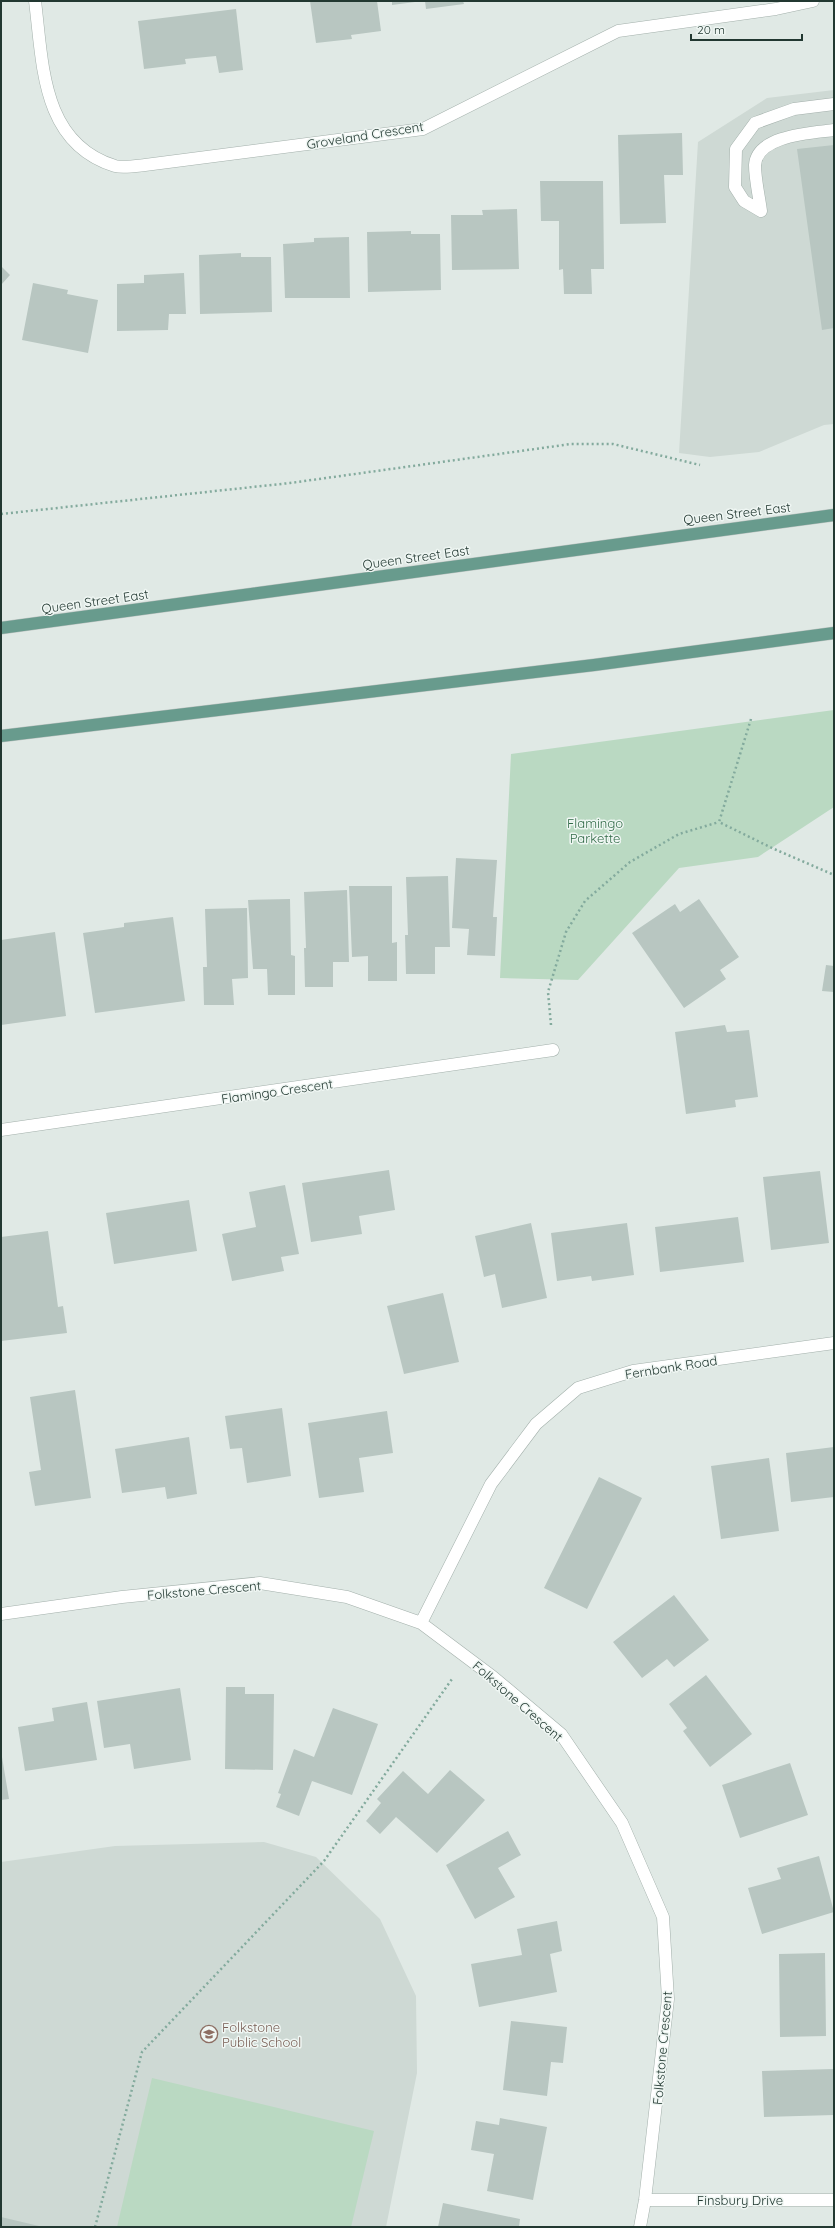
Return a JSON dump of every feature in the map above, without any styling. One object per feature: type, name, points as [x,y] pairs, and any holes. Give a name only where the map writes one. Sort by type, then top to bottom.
[{"type":"main road","name":"Queen Street East","points":[[1,628],[834,514]]},
{"type":"main road","points":[[1,736],[586,666],[834,633]]},
{"type":"street","name":"Groveland Crescent","points":[[35,1],[47,93],[62,128],[85,151],[116,166],[145,165],[423,129],[618,31],[776,9],[813,1]]},
{"type":"street","points":[[834,104],[794,109],[755,123],[736,149],[735,187],[744,201],[761,211],[755,163],[765,145],[786,137],[834,130]]},
{"type":"street","name":"Flamingo Crescent","points":[[1,1130],[553,1050]]},
{"type":"street","name":"Fernbank Road","points":[[422,1623],[491,1484],[536,1424],[578,1388],[633,1371],[834,1343]]},
{"type":"street","name":"Folkstone Crescent","points":[[1,1614],[122,1597],[260,1583],[346,1597],[422,1623],[493,1676],[562,1734],[622,1824],[663,1917],[668,1999],[645,2200],[640,2227]]},
{"type":"street","name":"Finsbury Drive","points":[[645,2200],[834,2200]]},
{"type":"path","points":[[1,514],[290,483],[571,444],[613,444],[700,465]]},
{"type":"path","points":[[719,822],[751,719]]},
{"type":"path","points":[[553,1050],[548,992],[566,932],[585,900],[630,862],[679,834],[719,822],[772,848],[834,875]]},
{"type":"path","points":[[95,2227],[142,2052],[324,1861],[467,1657]]},
{"type":"shaded area","points":[[834,90],[834,424],[824,425],[759,452],[710,457],[679,453],[698,142],[767,98]]},
{"type":"shaded area","name":"Folkstone Public School","points":[[264,1842],[316,1857],[380,1919],[416,1996],[417,2073],[386,2227],[1,2227],[1,1862],[115,1846]]},
{"type":"green space","name":"Flamingo Parkette","points":[[834,710],[834,807],[758,857],[679,868],[578,980],[500,978],[511,754]]},
{"type":"green space","points":[[152,2078],[374,2131],[351,2227],[117,2227]]},
{"type":"building","points":[[310,1],[377,1],[381,31],[351,35],[352,39],[316,43]]},
{"type":"building","points":[[392,1],[415,1],[415,2],[392,5]]},
{"type":"building","points":[[425,1],[463,1],[464,4],[426,9]]},
{"type":"building","points":[[236,9],[243,70],[219,73],[216,56],[185,59],[186,64],[144,69],[138,21]]},
{"type":"building","points":[[682,133],[683,175],[664,175],[666,223],[620,224],[618,135]]},
{"type":"building","points":[[834,145],[834,328],[822,330],[797,149]]},
{"type":"building","points":[[540,181],[603,181],[604,269],[591,269],[592,294],[564,294],[563,269],[559,270],[559,221],[541,221]]},
{"type":"building","points":[[517,209],[519,269],[452,270],[451,215],[483,215],[482,210]]},
{"type":"building","points":[[411,231],[411,234],[440,234],[441,290],[368,292],[367,232]]},
{"type":"building","points":[[349,237],[350,298],[285,298],[283,244],[314,242],[314,238]]},
{"type":"building","points":[[241,253],[241,257],[271,257],[272,312],[200,314],[199,255]]},
{"type":"building","points":[[1,266],[10,275],[1,285]]},
{"type":"building","points":[[184,273],[186,314],[169,314],[168,330],[117,331],[117,284],[144,283],[144,275]]},
{"type":"building","points":[[33,283],[68,290],[67,294],[98,300],[88,353],[22,340]]},
{"type":"building","points":[[456,858],[497,860],[493,917],[497,917],[495,956],[467,955],[469,929],[452,928]]},
{"type":"building","points":[[448,876],[450,947],[435,947],[435,974],[406,974],[405,935],[408,935],[406,877]]},
{"type":"building","points":[[349,886],[392,886],[392,943],[397,942],[397,981],[368,981],[368,956],[352,957]]},
{"type":"building","points":[[347,890],[349,962],[333,962],[333,987],[305,987],[304,948],[306,948],[304,892]]},
{"type":"building","points":[[290,899],[291,955],[295,956],[295,995],[268,995],[267,969],[253,969],[248,900]]},
{"type":"building","points":[[699,899],[739,957],[720,970],[726,979],[684,1008],[632,933],[675,904],[680,912]]},
{"type":"building","points":[[247,908],[248,978],[232,979],[234,1005],[204,1005],[203,967],[207,967],[205,909]]},
{"type":"building","points":[[173,917],[185,1001],[95,1013],[83,933],[124,927],[124,923]]},
{"type":"building","points":[[55,932],[66,1016],[1,1025],[1,940]]},
{"type":"building","points":[[826,965],[834,966],[834,992],[822,991]]},
{"type":"building","points":[[725,1025],[727,1032],[749,1030],[758,1097],[735,1100],[736,1107],[686,1114],[675,1032]]},
{"type":"building","points":[[389,1170],[395,1210],[359,1216],[362,1234],[311,1242],[302,1183]]},
{"type":"building","points":[[820,1171],[829,1243],[771,1250],[763,1177]]},
{"type":"building","points":[[285,1185],[299,1254],[281,1257],[284,1271],[232,1281],[222,1234],[256,1227],[249,1192]]},
{"type":"building","points":[[189,1200],[197,1251],[114,1264],[106,1213]]},
{"type":"building","points":[[738,1217],[744,1262],[660,1272],[655,1227]]},
{"type":"building","points":[[531,1223],[547,1298],[502,1308],[495,1274],[484,1277],[475,1236]]},
{"type":"building","points":[[627,1223],[634,1275],[592,1281],[591,1276],[557,1281],[551,1233]]},
{"type":"building","points":[[48,1231],[58,1307],[63,1306],[67,1333],[1,1341],[1,1237]]},
{"type":"building","points":[[443,1293],[459,1362],[404,1374],[387,1306]]},
{"type":"building","points":[[75,1390],[91,1498],[35,1506],[29,1472],[41,1470],[30,1397]]},
{"type":"building","points":[[282,1408],[291,1476],[247,1483],[242,1448],[230,1449],[225,1416]]},
{"type":"building","points":[[387,1411],[393,1453],[359,1458],[364,1492],[319,1498],[308,1423]]},
{"type":"building","points":[[189,1437],[197,1494],[167,1499],[165,1487],[122,1493],[115,1449]]},
{"type":"building","points":[[834,1447],[834,1497],[791,1502],[786,1453]]},
{"type":"building","points":[[769,1458],[779,1531],[721,1539],[711,1466]]},
{"type":"building","points":[[599,1477],[642,1498],[587,1609],[544,1588]]},
{"type":"building","points":[[674,1595],[709,1640],[674,1667],[667,1659],[642,1678],[613,1642]]},
{"type":"building","points":[[706,1675],[752,1734],[710,1767],[683,1731],[687,1728],[669,1704]]},
{"type":"building","points":[[226,1687],[245,1687],[245,1694],[274,1694],[273,1770],[225,1769]]},
{"type":"building","points":[[180,1688],[191,1760],[134,1769],[130,1744],[104,1748],[97,1701]]},
{"type":"building","points":[[87,1702],[97,1760],[25,1771],[18,1727],[54,1721],[52,1708]]},
{"type":"building","points":[[333,1708],[378,1724],[352,1795],[312,1781],[299,1816],[276,1807],[281,1794],[278,1793],[294,1749],[314,1757]]},
{"type":"building","points":[[1,1751],[9,1799],[1,1800]]},
{"type":"building","points":[[790,1763],[808,1815],[740,1838],[722,1785]]},
{"type":"building","points":[[450,1770],[485,1800],[437,1853],[396,1817],[380,1834],[366,1821],[381,1803],[377,1799],[403,1771],[428,1794]]},
{"type":"building","points":[[508,1831],[521,1855],[498,1868],[515,1897],[475,1919],[446,1865]]},
{"type":"building","points":[[819,1856],[834,1912],[762,1934],[748,1888],[781,1879],[777,1868]]},
{"type":"building","points":[[557,1921],[562,1951],[550,1954],[557,1992],[479,2007],[471,1964],[522,1955],[517,1929]]},
{"type":"building","points":[[825,1953],[826,2036],[780,2037],[779,1954]]},
{"type":"building","points":[[511,2021],[567,2027],[563,2063],[551,2062],[547,2096],[503,2090]]},
{"type":"building","points":[[834,2069],[834,2115],[764,2117],[762,2071]]},
{"type":"building","points":[[500,2118],[547,2127],[533,2200],[487,2191],[494,2154],[471,2150],[476,2121],[499,2125]]},
{"type":"building","points":[[443,2203],[520,2219],[519,2227],[438,2227]]},
{"type":"building","points":[[1,2217],[39,2226],[1,2227]]},
{"type":"place","name":"Folkstone Public School","points":[[209,2034]]}]
